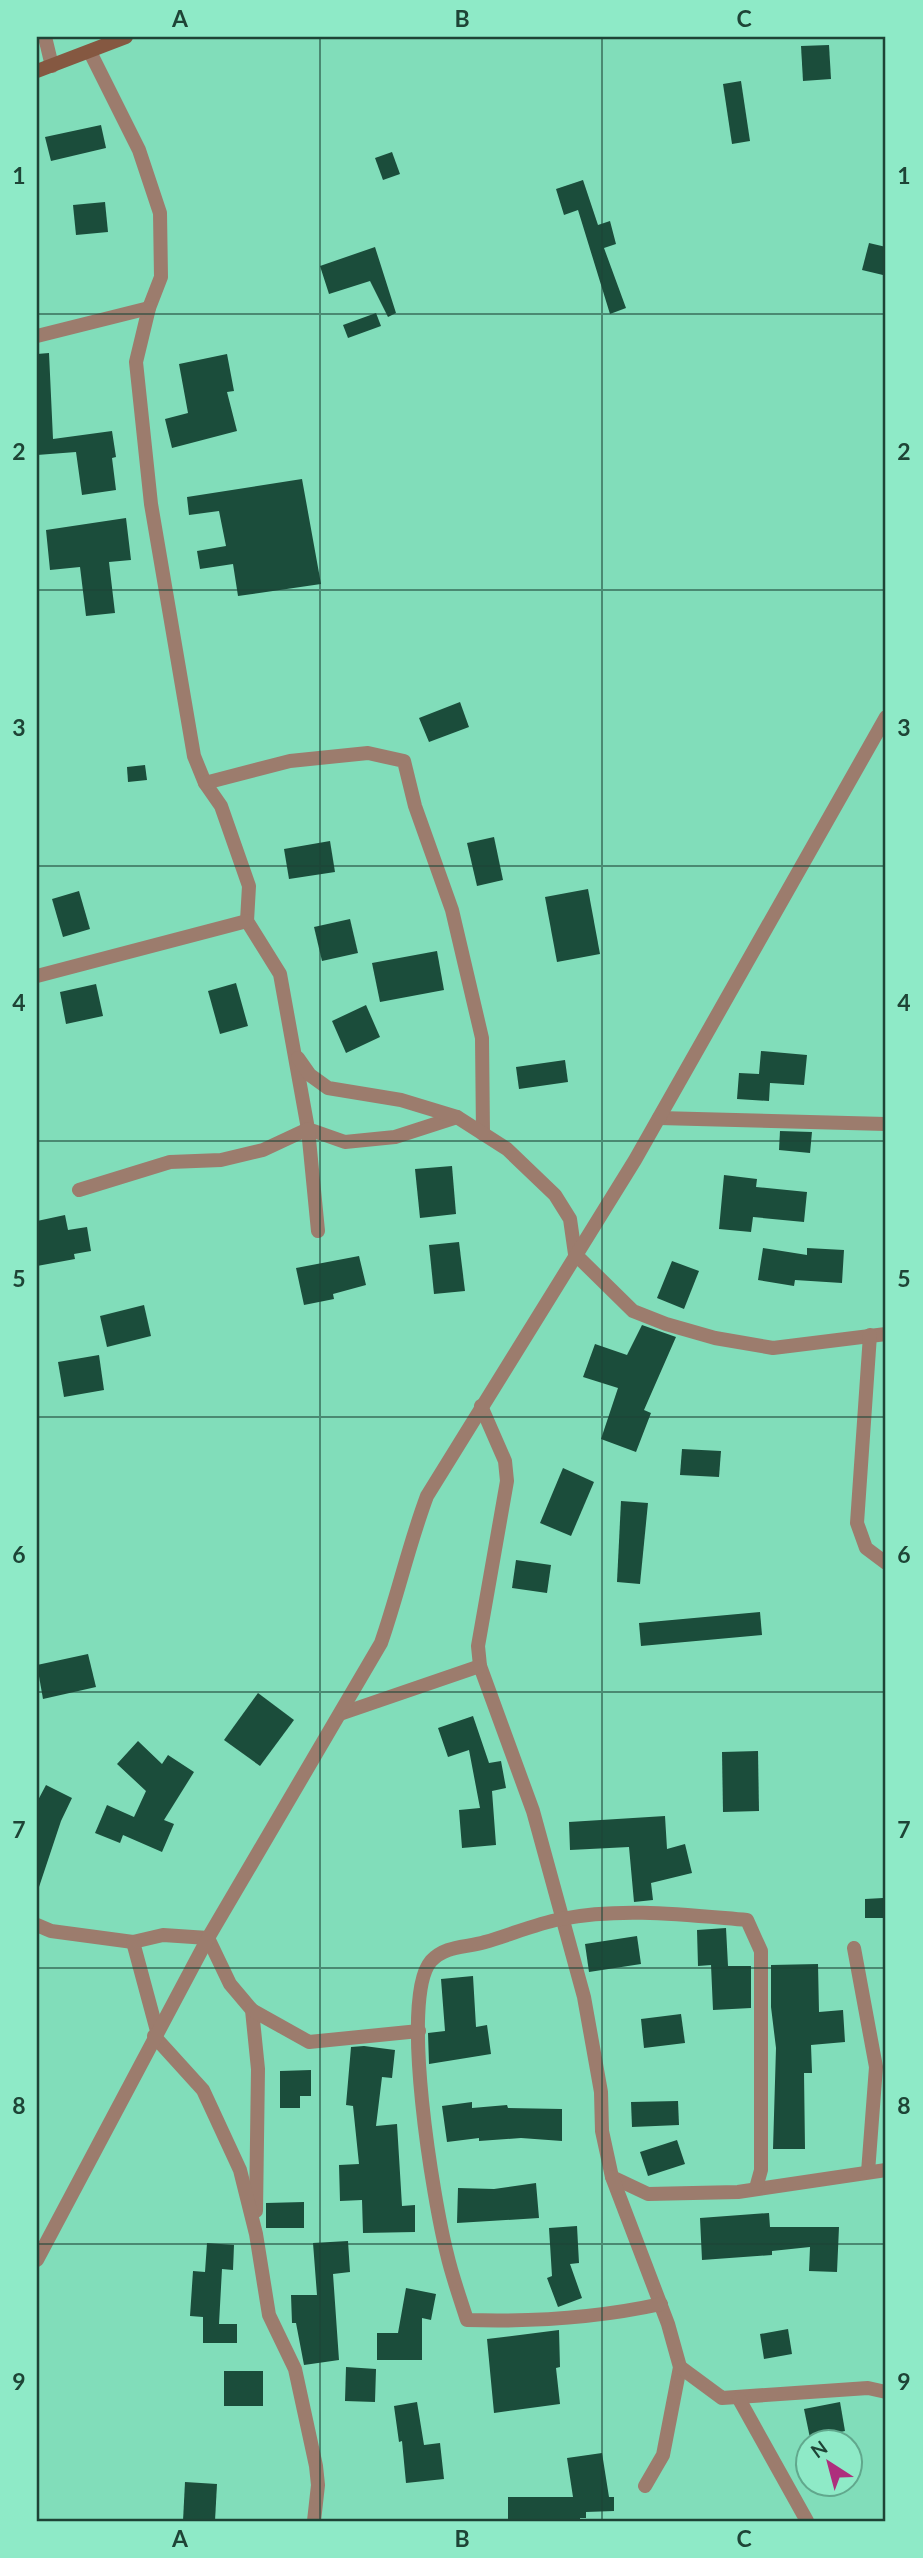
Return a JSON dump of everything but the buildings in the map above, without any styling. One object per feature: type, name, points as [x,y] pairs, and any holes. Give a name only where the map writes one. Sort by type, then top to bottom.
[{"type":"main road","points":[[37,71],[126,37]]},
{"type":"street","points":[[45,37],[52,66]]},
{"type":"street","points":[[90,52],[139,150],[160,213],[161,277],[149,308],[136,362],[151,503],[194,755],[205,783],[221,806],[249,886],[247,921],[280,974],[308,1129],[318,1231]]},
{"type":"street","points":[[37,335],[149,308]]},
{"type":"street","points":[[37,2260],[155,2033],[381,1643],[398,1595],[407,1550],[427,1496],[659,1118],[886,716]]},
{"type":"street","points":[[205,783],[290,761],[368,752],[404,761],[415,806],[452,910],[482,1038],[483,1134]]},
{"type":"street","points":[[37,976],[247,921]]},
{"type":"street","points":[[296,1056],[310,1075],[328,1087],[401,1100],[457,1117],[507,1149],[555,1195],[570,1219],[575,1254],[633,1311],[715,1338],[773,1349],[886,1334]]},
{"type":"street","points":[[79,1190],[170,1162],[221,1160],[263,1150],[308,1129],[345,1142],[395,1137],[457,1117]]},
{"type":"street","points":[[659,1118],[886,1124]]},
{"type":"street","points":[[870,1335],[857,1523],[866,1548],[886,1563]]},
{"type":"street","points":[[481,1406],[505,1461],[507,1480],[478,1646],[480,1666],[533,1811],[590,2022],[601,2092],[602,2131],[612,2177],[661,2304],[680,2367],[663,2455],[645,2486]]},
{"type":"street","points":[[340,1714],[480,1666]]},
{"type":"street","points":[[661,2304],[625,2312],[521,2321],[467,2320],[447,2253],[421,2107],[419,2031],[422,1975],[432,1960],[449,1948],[480,1943],[562,1919],[650,1912],[747,1920],[761,1951],[761,2170],[756,2188]]},
{"type":"street","points":[[37,1925],[51,1931],[133,1942],[163,1936],[208,1938]]},
{"type":"street","points":[[208,1938],[230,1984],[252,2010],[309,2042],[419,2031]]},
{"type":"street","points":[[133,1942],[155,2033],[203,2090],[240,2170],[256,2234],[269,2315],[295,2369],[316,2466],[314,2521]]},
{"type":"street","points":[[854,1948],[876,2067],[868,2172]]},
{"type":"street","points":[[252,2010],[258,2069],[256,2234]]},
{"type":"street","points":[[612,2177],[648,2194],[738,2192],[886,2170]]},
{"type":"street","points":[[680,2367],[722,2398],[739,2399],[868,2388],[886,2392]]},
{"type":"street","points":[[739,2399],[807,2521]]}]
